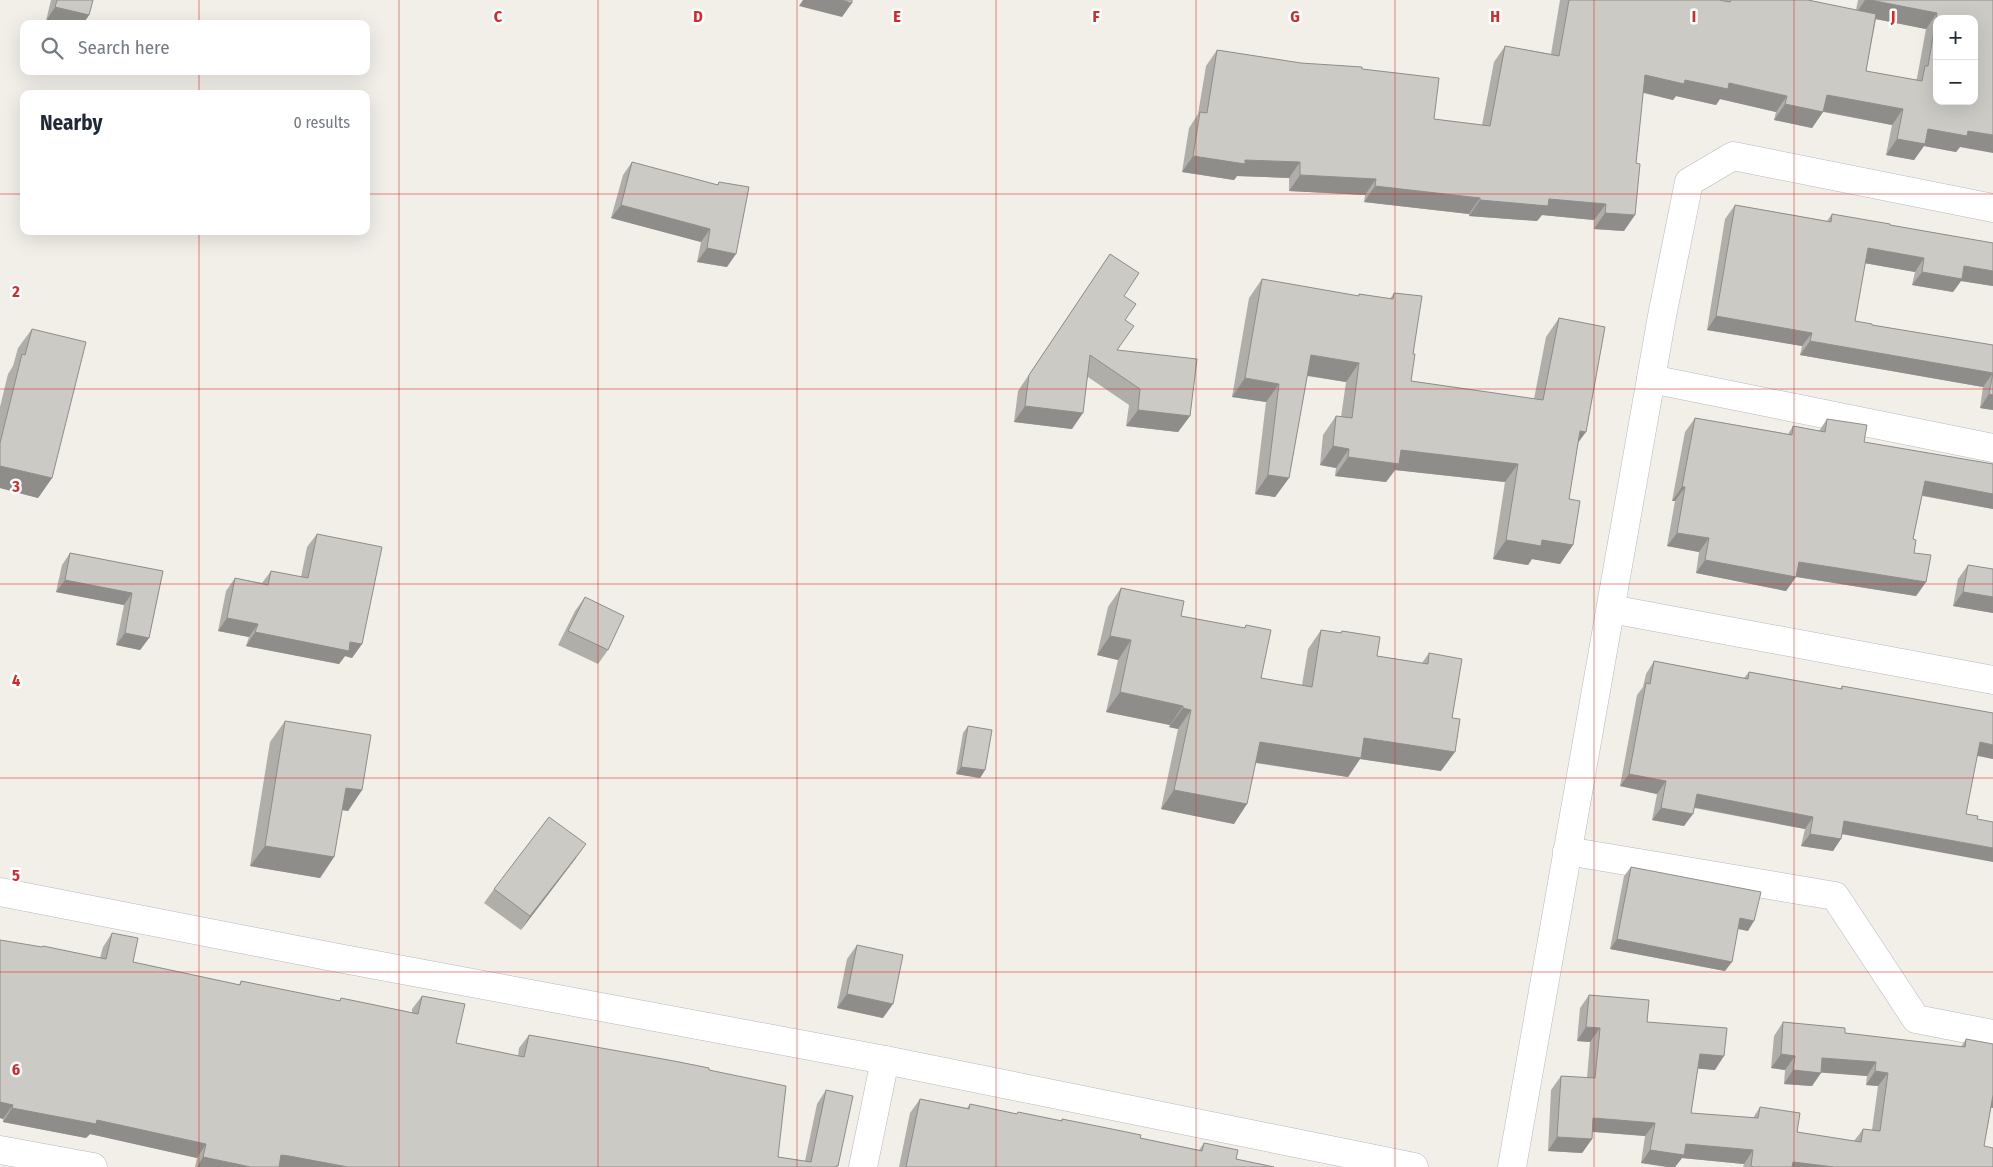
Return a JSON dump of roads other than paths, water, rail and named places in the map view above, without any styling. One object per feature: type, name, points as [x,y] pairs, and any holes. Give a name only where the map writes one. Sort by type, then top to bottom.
[{"type":"street","points":[[1512,1167],[1651,379],[1689,182],[1732,156],[1993,208]]},
{"type":"street","points":[[1651,379],[1993,448]]},
{"type":"street","points":[[1611,609],[1993,680]]},
{"type":"street","points":[[1567,851],[1835,896],[1916,1019],[1993,1034]]},
{"type":"street","points":[[0,892],[343,959],[885,1060],[1414,1167]]},
{"type":"street","points":[[863,1167],[885,1060]]},
{"type":"street","points":[[0,1150],[93,1167]]}]
